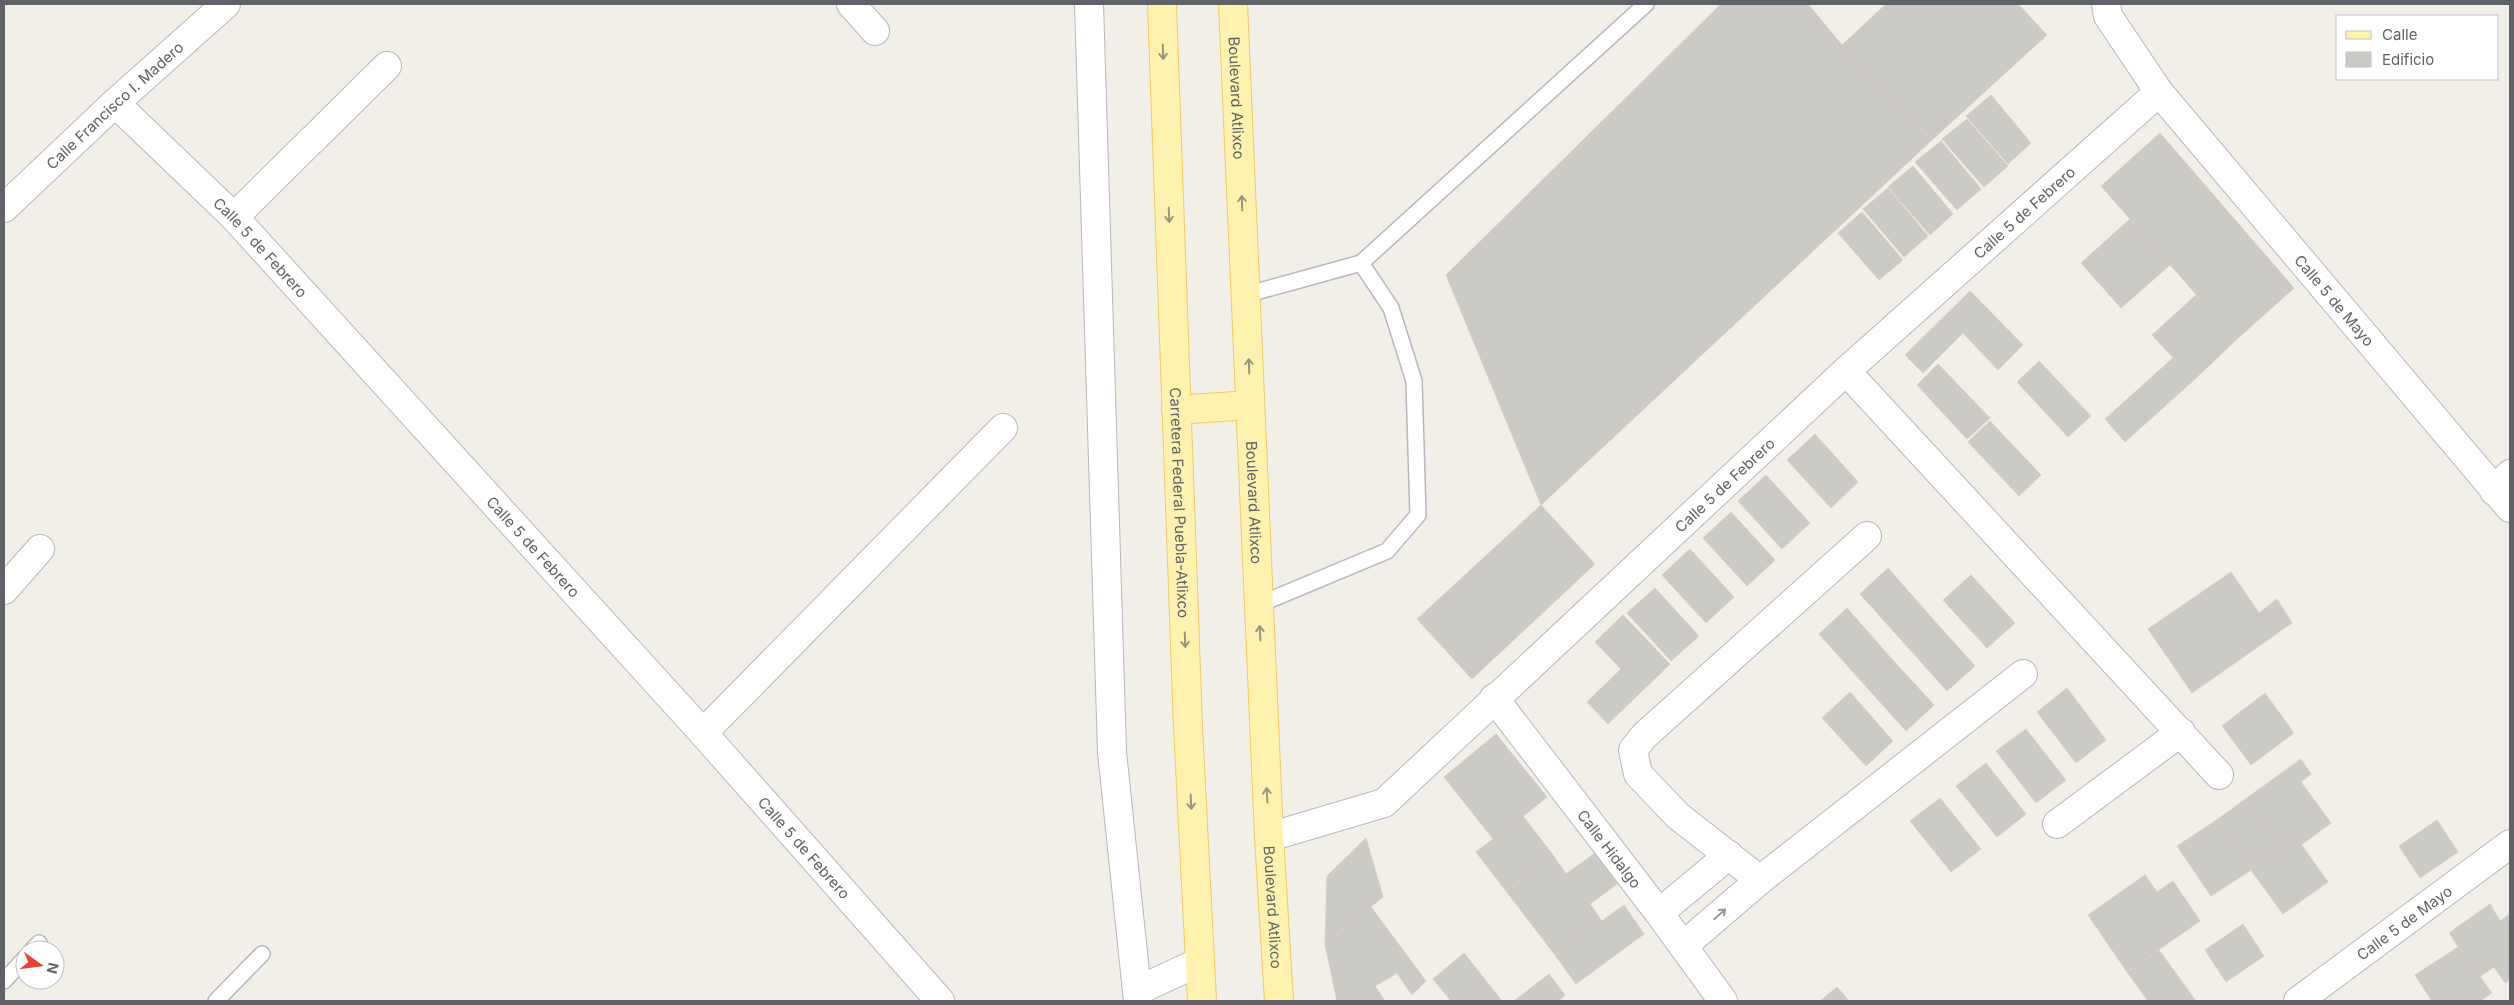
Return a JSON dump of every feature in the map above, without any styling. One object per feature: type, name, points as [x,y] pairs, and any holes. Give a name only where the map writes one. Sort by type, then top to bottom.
[{"type":"main road","name":"Carretera Federal Puebla-Atlixco","points":[[1162,4],[1176,410],[1202,1001]]},
{"type":"main road","name":"Boulevard Atlixco","points":[[1233,4],[1258,605],[1279,1001]]},
{"type":"main road","points":[[1176,410],[1250,405]]},
{"type":"street","name":"Calle Francisco I. Madero","points":[[4,208],[115,103],[226,4]]},
{"type":"street","points":[[851,4],[875,31]]},
{"type":"street","points":[[1089,4],[1112,752],[1137,996],[1199,962]]},
{"type":"street","name":"Calle 5 de Mayo","points":[[2106,4],[2108,16],[2160,92],[2505,491]]},
{"type":"street","points":[[234,217],[387,66]]},
{"type":"street","name":"Calle 5 de Febrero","points":[[1269,837],[1384,803],[1494,698],[1846,371],[2160,92]]},
{"type":"street","name":"Calle 5 de Febrero","points":[[115,103],[234,217],[703,733],[940,1001]]},
{"type":"street","points":[[1846,371],[2219,775]]},
{"type":"street","points":[[703,733],[1004,428]]},
{"type":"street","points":[[1760,880],[1678,816],[1638,774],[1634,750],[1644,736],[1867,536]]},
{"type":"street","points":[[4,590],[40,549]]},
{"type":"street","points":[[1683,946],[1760,880],[2024,674]]},
{"type":"street","name":"Calle Hidalgo","points":[[1494,698],[1659,913],[1723,1001]]},
{"type":"street","points":[[2057,824],[2181,732]]},
{"type":"street","name":"Calle 5 de Mayo","points":[[2298,1001],[2510,844]]},
{"type":"street","points":[[1659,913],[1729,855]]},
{"type":"lane","points":[[1245,295],[1361,263],[1646,4]]},
{"type":"lane","points":[[1258,605],[1387,551],[1418,515],[1414,381],[1391,308],[1361,263]]},
{"type":"lane","points":[[216,1001],[262,954]]},
{"type":"lane","points":[[4,981],[15,969]]},
{"type":"building","points":[[1721,4],[1808,4],[1842,45],[1932,140],[1541,505],[1446,275]]},
{"type":"building","points":[[1886,4],[2018,4],[2047,35],[1932,140],[1842,45]]},
{"type":"building","points":[[1991,95],[2031,143],[2008,164],[1966,116]]},
{"type":"building","points":[[1967,119],[2008,166],[1984,187],[1942,139]]},
{"type":"building","points":[[2160,133],[2294,288],[2236,340],[2101,186]]},
{"type":"building","points":[[1941,141],[1981,189],[1957,210],[1915,162]]},
{"type":"building","points":[[1913,166],[1953,214],[1930,235],[1888,187]]},
{"type":"building","points":[[1888,188],[1928,236],[1904,257],[1863,209]]},
{"type":"building","points":[[1862,212],[1903,260],[1879,280],[1838,233]]},
{"type":"building","points":[[2130,219],[2170,265],[2121,308],[2081,263]]},
{"type":"building","points":[[1970,291],[2023,345],[1998,370],[1963,333],[1923,373],[1905,355]]},
{"type":"building","points":[[2196,295],[2236,340],[2194,380],[2152,335]]},
{"type":"building","points":[[2174,357],[2194,380],[2125,442],[2105,419]]},
{"type":"building","points":[[2039,361],[2091,416],[2068,437],[2017,382]]},
{"type":"building","points":[[1938,364],[1990,418],[1967,439],[1917,385]]},
{"type":"building","points":[[1990,421],[2041,475],[2019,496],[1968,442]]},
{"type":"building","points":[[1815,434],[1858,482],[1831,508],[1787,460]]},
{"type":"building","points":[[1766,475],[1810,523],[1782,549],[1738,501]]},
{"type":"building","points":[[1541,505],[1595,564],[1472,679],[1417,619]]},
{"type":"building","points":[[1731,512],[1775,560],[1747,586],[1703,538]]},
{"type":"building","points":[[1690,549],[1734,597],[1706,623],[1662,575]]},
{"type":"building","points":[[1888,568],[1931,617],[1904,643],[1860,594]]},
{"type":"building","points":[[2231,572],[2259,613],[2277,599],[2292,623],[2192,693],[2148,629]]},
{"type":"building","points":[[1971,575],[2015,623],[1987,648],[1943,600]]},
{"type":"building","points":[[1655,588],[1699,636],[1671,661],[1627,613]]},
{"type":"building","points":[[1847,608],[1890,657],[1862,682],[1819,634]]},
{"type":"building","points":[[1623,615],[1670,664],[1608,724],[1587,702],[1621,669],[1595,642]]},
{"type":"building","points":[[1931,617],[1975,666],[1947,691],[1904,643]]},
{"type":"building","points":[[1890,657],[1934,705],[1906,731],[1862,682]]},
{"type":"building","points":[[2067,688],[2106,740],[2076,763],[2037,712]]},
{"type":"building","points":[[1850,692],[1893,741],[1866,766],[1822,718]]},
{"type":"building","points":[[2265,693],[2294,733],[2251,765],[2222,726]]},
{"type":"building","points":[[2026,729],[2066,780],[2036,803],[1996,751]]},
{"type":"building","points":[[1496,734],[1547,797],[1494,840],[1444,777]]},
{"type":"building","points":[[2301,759],[2311,774],[2301,782],[2331,823],[2301,845],[2296,837],[2280,849],[2244,800]]},
{"type":"building","points":[[1986,763],[2026,814],[1997,837],[1956,786]]},
{"type":"building","points":[[1940,798],[1981,849],[1951,872],[1910,821]]},
{"type":"building","points":[[2244,800],[2280,849],[2251,870],[2218,819]]},
{"type":"building","points":[[1523,816],[1553,855],[1506,891],[1476,852]]},
{"type":"building","points":[[2218,819],[2251,870],[2211,896],[2177,846]]},
{"type":"building","points":[[2437,820],[2458,852],[2420,878],[2399,846]]},
{"type":"building","points":[[2296,837],[2328,882],[2283,914],[2251,870]]},
{"type":"building","points":[[1366,838],[1383,897],[1325,944],[1327,876]]},
{"type":"building","points":[[1595,853],[1617,884],[1590,904],[1602,921],[1555,955],[1506,891],[1553,855],[1566,874]]},
{"type":"building","points":[[2145,875],[2157,892],[2173,881],[2200,921],[2127,972],[2088,915]]},
{"type":"building","points":[[2490,904],[2500,921],[2510,914],[2510,979],[2505,983],[2494,967],[2479,977],[2449,933]]},
{"type":"building","points":[[1624,905],[1644,934],[1576,984],[1555,955]]},
{"type":"building","points":[[1371,907],[1426,981],[1412,995],[1397,973],[1375,986],[1385,1001],[1337,1001],[1325,944]]},
{"type":"building","points":[[2243,924],[2264,956],[2226,982],[2205,950]]},
{"type":"building","points":[[2458,947],[2492,993],[2480,1001],[2432,1001],[2415,975]]},
{"type":"building","points":[[2159,950],[2196,1001],[2148,1001],[2127,972]]},
{"type":"building","points":[[1464,953],[1502,1001],[1451,1001],[1433,979]]},
{"type":"building","points":[[1549,974],[1565,995],[1558,1001],[1514,1001]]},
{"type":"building","points":[[1837,987],[1849,1001],[1820,1001]]}]
